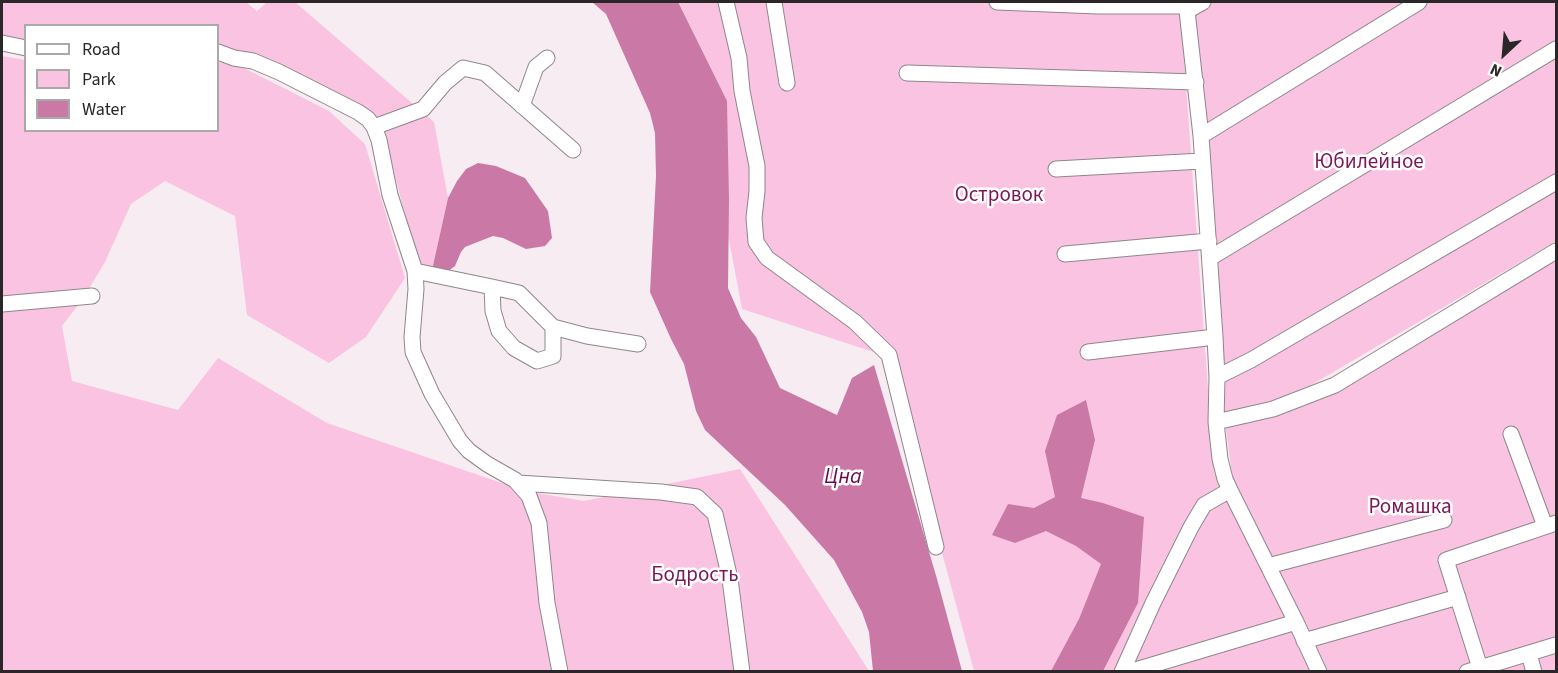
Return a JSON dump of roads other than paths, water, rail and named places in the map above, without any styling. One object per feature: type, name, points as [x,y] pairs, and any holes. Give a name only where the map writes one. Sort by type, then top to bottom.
[{"type":"street","points":[[726,2],[739,58],[742,91],[757,166],[754,218],[756,242],[767,258],[855,322],[889,355],[936,547]]},
{"type":"street","points":[[774,2],[788,83]]},
{"type":"street","points":[[997,2],[1098,6],[1186,6],[1203,2]]},
{"type":"street","points":[[1201,136],[1419,2]]},
{"type":"street","points":[[1186,6],[1196,82],[1209,241],[1217,377],[1216,422],[1220,459],[1230,490],[1319,672]]},
{"type":"street","points":[[2,43],[24,48]]},
{"type":"street","points":[[1210,258],[1557,49]]},
{"type":"street","points":[[219,52],[253,61],[279,72],[358,112],[374,127],[379,140],[390,195],[415,271],[413,352],[432,394],[460,441],[469,451],[515,480],[529,496],[539,523],[547,603],[560,672]]},
{"type":"street","points":[[522,106],[536,68],[547,58]]},
{"type":"street","points":[[374,127],[423,109],[445,82],[463,68],[485,73],[573,150]]},
{"type":"street","points":[[907,73],[1196,82]]},
{"type":"street","points":[[1056,169],[1202,161]]},
{"type":"street","points":[[1217,377],[1251,360],[1557,182]]},
{"type":"street","points":[[1065,254],[1209,241]]},
{"type":"street","points":[[1216,422],[1273,409],[1335,385],[1557,251]]},
{"type":"street","points":[[415,271],[519,292],[553,327],[587,336],[638,344]]},
{"type":"street","points":[[492,287],[493,311],[499,331],[514,348],[537,361],[553,356],[553,327]]},
{"type":"street","points":[[2,304],[92,296]]},
{"type":"street","points":[[1088,352],[1215,337]]},
{"type":"street","points":[[1511,434],[1551,524],[1446,560],[1458,597],[1474,670],[1557,645]]},
{"type":"street","points":[[518,483],[662,492],[697,497],[715,513],[730,579],[742,672]]},
{"type":"street","points":[[1122,672],[1153,603],[1204,505],[1230,490]]},
{"type":"street","points":[[1268,566],[1444,520]]},
{"type":"street","points":[[1304,641],[1458,597]]},
{"type":"street","points":[[1129,672],[1296,622]]},
{"type":"street","points":[[1529,654],[1534,672]]},
{"type":"water","name":"Цна","points":[[592,2],[678,2],[727,101],[728,288],[741,318],[756,337],[780,388],[837,415],[852,378],[874,365],[962,671],[873,671],[869,632],[862,612],[834,560],[785,505],[705,430],[696,411],[684,364],[650,292],[656,176],[655,133],[650,113],[606,14]]},
{"type":"water","points":[[478,163],[496,166],[525,178],[548,211],[552,238],[545,246],[526,249],[503,238],[493,236],[465,247],[455,266],[447,272],[432,270],[448,198],[466,169]]},
{"type":"water","points":[[1086,400],[1095,440],[1081,498],[1144,517],[1138,603],[1103,671],[1051,671],[1079,619],[1101,564],[1076,546],[1046,531],[1015,543],[992,535],[1008,504],[1034,508],[1055,497],[1045,451],[1057,415]]},
{"type":"park label","name":"Юбилейное","points":[[1369,163]]},
{"type":"park label","name":"Островок","points":[[999,196]]},
{"type":"park label","name":"Ромашка","points":[[1410,508]]},
{"type":"park label","name":"Бодрость","points":[[695,576]]}]
